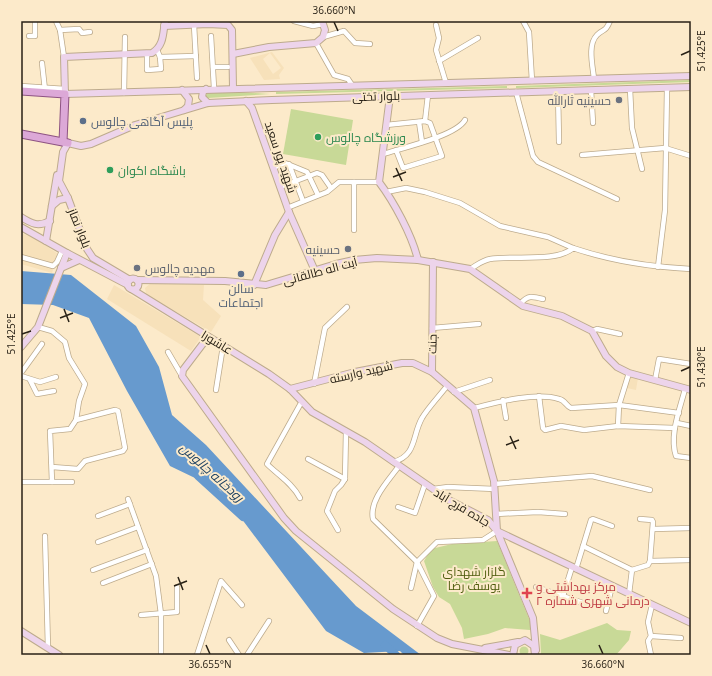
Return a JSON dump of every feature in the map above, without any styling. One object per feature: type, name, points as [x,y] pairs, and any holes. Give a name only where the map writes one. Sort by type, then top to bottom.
[{"type":"main road","points":[[21,91],[65,92],[66,143],[21,134]]},
{"type":"street","points":[[29,36],[35,36],[35,21]]},
{"type":"street","points":[[56,21],[60,30],[64,57],[65,92]]},
{"type":"street","points":[[294,21],[313,26],[322,23],[325,30],[323,37]]},
{"type":"street","points":[[523,21],[529,32],[532,81]]},
{"type":"street","points":[[594,79],[591,48],[597,35],[606,30],[610,21]]},
{"type":"street","points":[[64,57],[147,54],[156,50],[162,41],[164,24],[194,25],[208,22],[228,25],[232,30],[233,88]]},
{"type":"street","points":[[194,25],[197,78]]},
{"type":"street","points":[[436,25],[439,38],[436,50],[446,83]]},
{"type":"street","points":[[60,30],[79,29],[82,33],[90,32]]},
{"type":"street","points":[[233,54],[269,46],[316,43],[323,37],[344,31],[355,43],[370,44]]},
{"type":"street","points":[[211,36],[214,88]]},
{"type":"street","points":[[124,93],[125,37]]},
{"type":"street","points":[[439,61],[478,38]]},
{"type":"street","points":[[316,43],[334,75],[348,79],[352,85]]},
{"type":"street","points":[[147,54],[147,70],[161,69],[160,57],[156,50]]},
{"type":"street","points":[[160,57],[196,56]]},
{"type":"street","points":[[21,86],[45,91],[42,63]]},
{"type":"street","points":[[213,67],[228,67]]},
{"type":"street","name":"بلوار تختی","points":[[65,92],[124,93],[214,88],[691,76]]},
{"type":"street","points":[[510,81],[533,156],[538,162],[617,199]]},
{"type":"street","name":"بلوار تختی","points":[[66,143],[81,146],[91,144],[135,125],[208,104],[257,100],[691,87]]},
{"type":"street","points":[[658,267],[665,210],[667,88]]},
{"type":"street","points":[[206,89],[203,92],[202,97],[208,104]]},
{"type":"street","points":[[630,89],[632,128],[642,169]]},
{"type":"street","points":[[182,90],[189,99],[188,106],[182,111]]},
{"type":"street","points":[[590,90],[593,123]]},
{"type":"street","points":[[558,91],[559,142]]},
{"type":"street","points":[[422,142],[422,121],[428,95]]},
{"type":"street","points":[[390,96],[379,182],[386,192],[415,248],[418,260]]},
{"type":"street","points":[[252,108],[257,100]]},
{"type":"street","name":"شهید پور سعید","points":[[246,101],[252,108],[288,210],[315,271]]},
{"type":"street","points":[[383,154],[436,137],[461,126],[465,120]]},
{"type":"street","points":[[386,125],[422,121],[430,123],[442,156],[403,168],[396,150]]},
{"type":"street","points":[[46,241],[66,143]]},
{"type":"street","name":"بلوار نماز","points":[[66,143],[63,152],[59,181],[68,198],[87,249],[93,258],[129,282]]},
{"type":"street","points":[[582,155],[665,148],[691,156]]},
{"type":"street","points":[[273,168],[285,163],[307,172],[318,195]]},
{"type":"street","points":[[289,164],[303,201]]},
{"type":"street","points":[[280,187],[317,173],[322,175],[331,188]]},
{"type":"street","points":[[288,210],[331,188],[339,182],[379,182]]},
{"type":"street","points":[[354,182],[354,230]]},
{"type":"street","points":[[386,192],[406,188],[425,192],[460,203],[500,226],[548,237],[573,248],[617,260],[658,267],[691,269]]},
{"type":"street","points":[[52,206],[59,200],[68,198]]},
{"type":"street","name":"شهید پور سعید","points":[[254,285],[275,235],[288,210]]},
{"type":"street","points":[[21,217],[36,226],[50,221]]},
{"type":"street","name":"بلوار نماز","points":[[21,227],[79,260],[129,282]]},
{"type":"street","points":[[470,269],[491,259],[567,254],[573,248]]},
{"type":"street","points":[[21,257],[53,266],[64,252]]},
{"type":"street","points":[[21,347],[38,327],[61,268],[64,252]]},
{"type":"street","points":[[61,268],[79,260]]},
{"type":"street","name":"آیت اله طالقانی","points":[[137,285],[148,280],[224,281],[266,285],[354,260],[418,260],[470,269],[520,304],[562,316],[592,331]]},
{"type":"street","name":"جنت","points":[[433,262],[432,372],[474,408]]},
{"type":"street","points":[[129,282],[137,285]]},
{"type":"street","points":[[129,282],[137,285]]},
{"type":"street","name":"عاشورا","points":[[137,285],[144,296],[249,361],[290,389]]},
{"type":"street","points":[[520,304],[526,297],[532,296],[543,299]]},
{"type":"street","points":[[314,384],[325,328],[347,307]]},
{"type":"street","points":[[432,328],[479,324]]},
{"type":"street","points":[[38,327],[52,331],[66,342],[69,358],[85,384],[79,401],[76,420],[70,429],[50,431],[52,482]]},
{"type":"street","points":[[620,334],[597,329],[592,331],[606,356],[617,367],[629,373],[688,390],[676,425],[676,456],[691,458]]},
{"type":"street","points":[[182,376],[183,370],[208,337]]},
{"type":"street","points":[[21,373],[42,344]]},
{"type":"street","points":[[216,390],[223,346]]},
{"type":"street","points":[[168,352],[182,376],[284,518],[296,531],[417,626],[442,640],[509,655]]},
{"type":"street","points":[[655,380],[659,359],[691,364]]},
{"type":"street","name":"شهید وارسته","points":[[290,389],[314,384],[355,372],[402,363],[413,363],[432,372]]},
{"type":"street","points":[[618,426],[619,405],[629,373]]},
{"type":"street","points":[[21,376],[40,382],[56,377]]},
{"type":"street","points":[[30,380],[37,394],[54,391]]},
{"type":"street","points":[[454,392],[490,380]]},
{"type":"street","points":[[393,462],[405,458],[410,451],[422,417],[447,386]]},
{"type":"street","name":"جاده فرج آباد","points":[[290,389],[312,412],[346,431],[449,500],[488,520],[497,531],[691,623]]},
{"type":"street","points":[[536,653],[533,618],[497,531],[494,486],[474,408],[503,400],[544,395],[562,400],[571,408],[619,405],[656,412],[679,413]]},
{"type":"street","points":[[539,396],[543,428],[546,430],[561,426],[584,430],[618,426],[691,426]]},
{"type":"street","points":[[503,400],[506,418]]},
{"type":"street","points":[[300,498],[284,477],[277,474],[267,464],[301,402]]},
{"type":"street","points":[[52,466],[78,469],[85,461],[123,451],[126,448],[118,412],[115,410],[76,420]]},
{"type":"street","points":[[338,530],[327,511],[335,491],[341,486],[344,479],[346,431]]},
{"type":"street","points":[[308,459],[344,479]]},
{"type":"street","points":[[399,466],[376,498],[372,516],[373,519],[417,562],[434,596],[417,626]]},
{"type":"street","points":[[433,489],[448,486],[494,486],[592,476],[650,490]]},
{"type":"street","points":[[21,482],[72,482]]},
{"type":"street","points":[[398,507],[415,512],[425,484]]},
{"type":"street","points":[[98,516],[129,502],[156,576],[160,614],[161,655]]},
{"type":"street","points":[[496,514],[538,512],[565,514]]},
{"type":"street","points":[[583,546],[632,570],[648,565],[650,561],[653,529],[652,520],[640,519]]},
{"type":"street","points":[[562,596],[583,546],[591,520],[612,526]]},
{"type":"street","points":[[98,542],[138,527]]},
{"type":"street","points":[[653,529],[691,528]]},
{"type":"street","points":[[411,588],[417,562],[437,542],[483,540],[497,531]]},
{"type":"street","points":[[45,536],[48,648]]},
{"type":"street","points":[[93,570],[147,550]]},
{"type":"street","points":[[650,561],[691,560]]},
{"type":"street","points":[[103,583],[152,564]]},
{"type":"street","points":[[629,594],[632,570]]},
{"type":"street","points":[[197,655],[221,581],[242,605]]},
{"type":"street","points":[[606,611],[612,586]]},
{"type":"street","points":[[141,616],[177,612],[177,587]]},
{"type":"street","points":[[536,587],[583,604]]},
{"type":"street","points":[[651,655],[648,642],[652,636],[648,622],[652,605]]},
{"type":"street","points":[[247,655],[269,621]]},
{"type":"street","points":[[21,631],[59,655]]},
{"type":"street","points":[[482,649],[525,640],[535,632]]},
{"type":"street","points":[[652,636],[681,638]]},
{"type":"street","points":[[229,640],[239,655]]},
{"type":"street","points":[[525,640],[532,643],[536,653]]},
{"type":"street","points":[[513,655],[514,648],[518,642]]},
{"type":"shaded area","points":[[272,52],[284,68],[279,75],[280,79],[264,80],[250,58]],"holes":[[[270,53],[281,68],[273,74],[263,59]]]},
{"type":"shaded area","points":[[21,233],[36,239],[58,254],[52,273],[21,264]]},
{"type":"shaded area","points":[[151,283],[204,285],[203,300],[221,316],[211,332],[149,296],[146,293],[145,288]]},
{"type":"shaded area","points":[[114,285],[201,337],[191,351],[107,299]]},
{"type":"shaded area","points":[[630,376],[638,378],[636,390],[627,388]]},
{"type":"green space","points":[[691,80],[691,82],[516,88],[516,86]]},
{"type":"green space","points":[[507,86],[507,88],[276,94],[276,92]]},
{"type":"green space","points":[[235,92],[270,94],[208,98],[205,96],[208,93]]},
{"type":"green space","name":"ورزشگاه چالوس","points":[[291,109],[353,120],[346,165],[283,154]]},
{"type":"green space","name":"گلزار شهدای یوسف رضا","points":[[497,541],[532,626],[530,630],[505,628],[488,634],[464,639],[462,628],[450,604],[439,597],[433,587],[424,561],[431,549],[452,544]]},
{"type":"green space","points":[[607,623],[617,630],[631,631],[629,640],[616,655],[541,655],[540,634],[560,640]]},
{"type":"green space","points":[[522,647],[526,647],[528,651],[526,655],[522,655],[520,653],[520,649]]},
{"type":"water","points":[[21,271],[71,275],[136,326],[159,367],[172,415],[206,445],[356,606],[421,655],[404,655],[400,651],[364,653],[326,631],[220,490],[170,466],[127,391],[89,318],[53,305],[21,304]]},
{"type":"waterway","name":"رودخانه چالوس","points":[[198,476],[243,517]]},
{"type":"waterway","name":"رودخانه چالوس","points":[[385,645],[396,655]]},
{"type":"place","name":"حسینیه ثارالله","points":[[619,100]]},
{"type":"place","name":"پلیس آگاهی چالوس","points":[[83,121]]},
{"type":"place","name":"ورزشگاه چالوس","points":[[318,137]]},
{"type":"place","name":"باشگاه اکوان","points":[[110,170]]},
{"type":"place","name":"حسینیه","points":[[348,249]]},
{"type":"place","name":"مهدیه چالوس","points":[[137,268]]},
{"type":"place","name":"سالن اجتماعات","points":[[241,274]]},
{"type":"place","name":"مرکز بهداشتی و درمانی شهری شماره ۲","points":[[527,593]]}]
